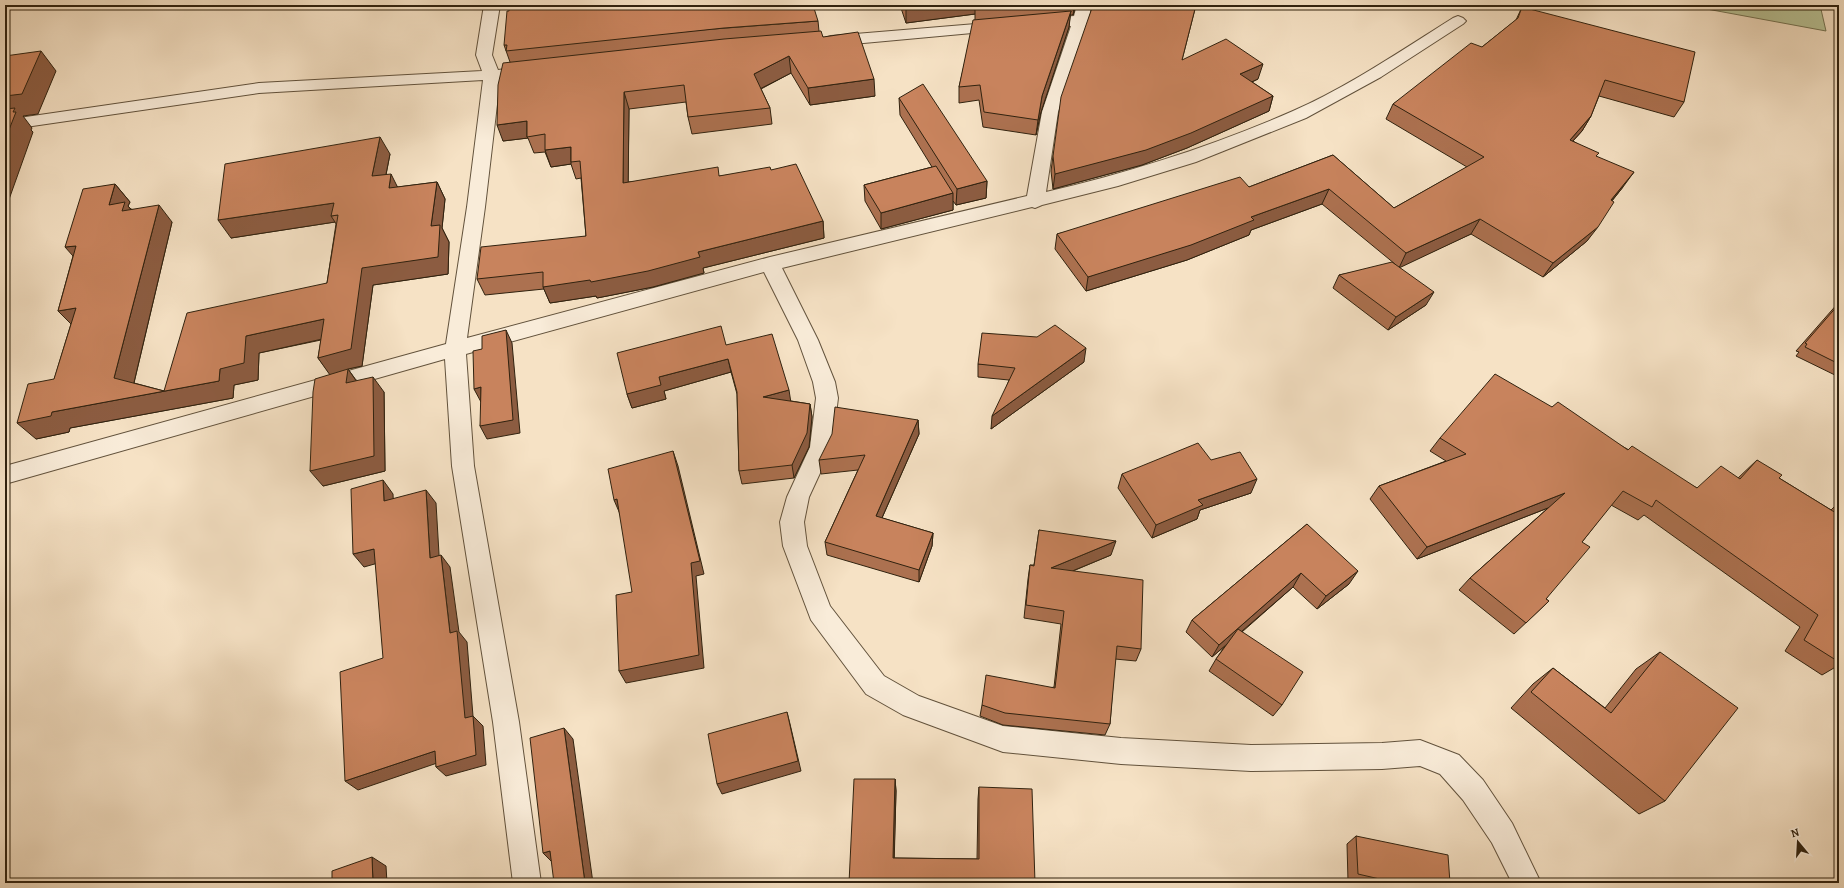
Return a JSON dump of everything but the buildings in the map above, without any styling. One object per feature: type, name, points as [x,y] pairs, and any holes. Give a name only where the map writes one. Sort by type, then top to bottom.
[{"type":"street","points":[[492,5],[484,55],[492,75],[476,207],[455,349],[463,466],[506,722],[527,883]]},
{"type":"street","points":[[814,42],[1022,25],[1082,13],[1050,112],[1035,202]]},
{"type":"street","points":[[5,475],[455,349],[770,264],[1035,202],[1112,182],[1190,158],[1300,114],[1375,74],[1458,21]]},
{"type":"street","points":[[5,125],[259,88],[492,75],[547,69]]},
{"type":"street","points":[[770,264],[808,340],[824,382],[827,398],[821,447],[810,474],[798,497],[792,522],[795,546],[820,612],[875,685],[912,706],[1003,740],[1121,751],[1251,758],[1382,756],[1420,753],[1449,764],[1473,790],[1502,833],[1527,883]]},
{"type":"green space","points":[[1685,5],[1820,5],[1826,31]]}]
